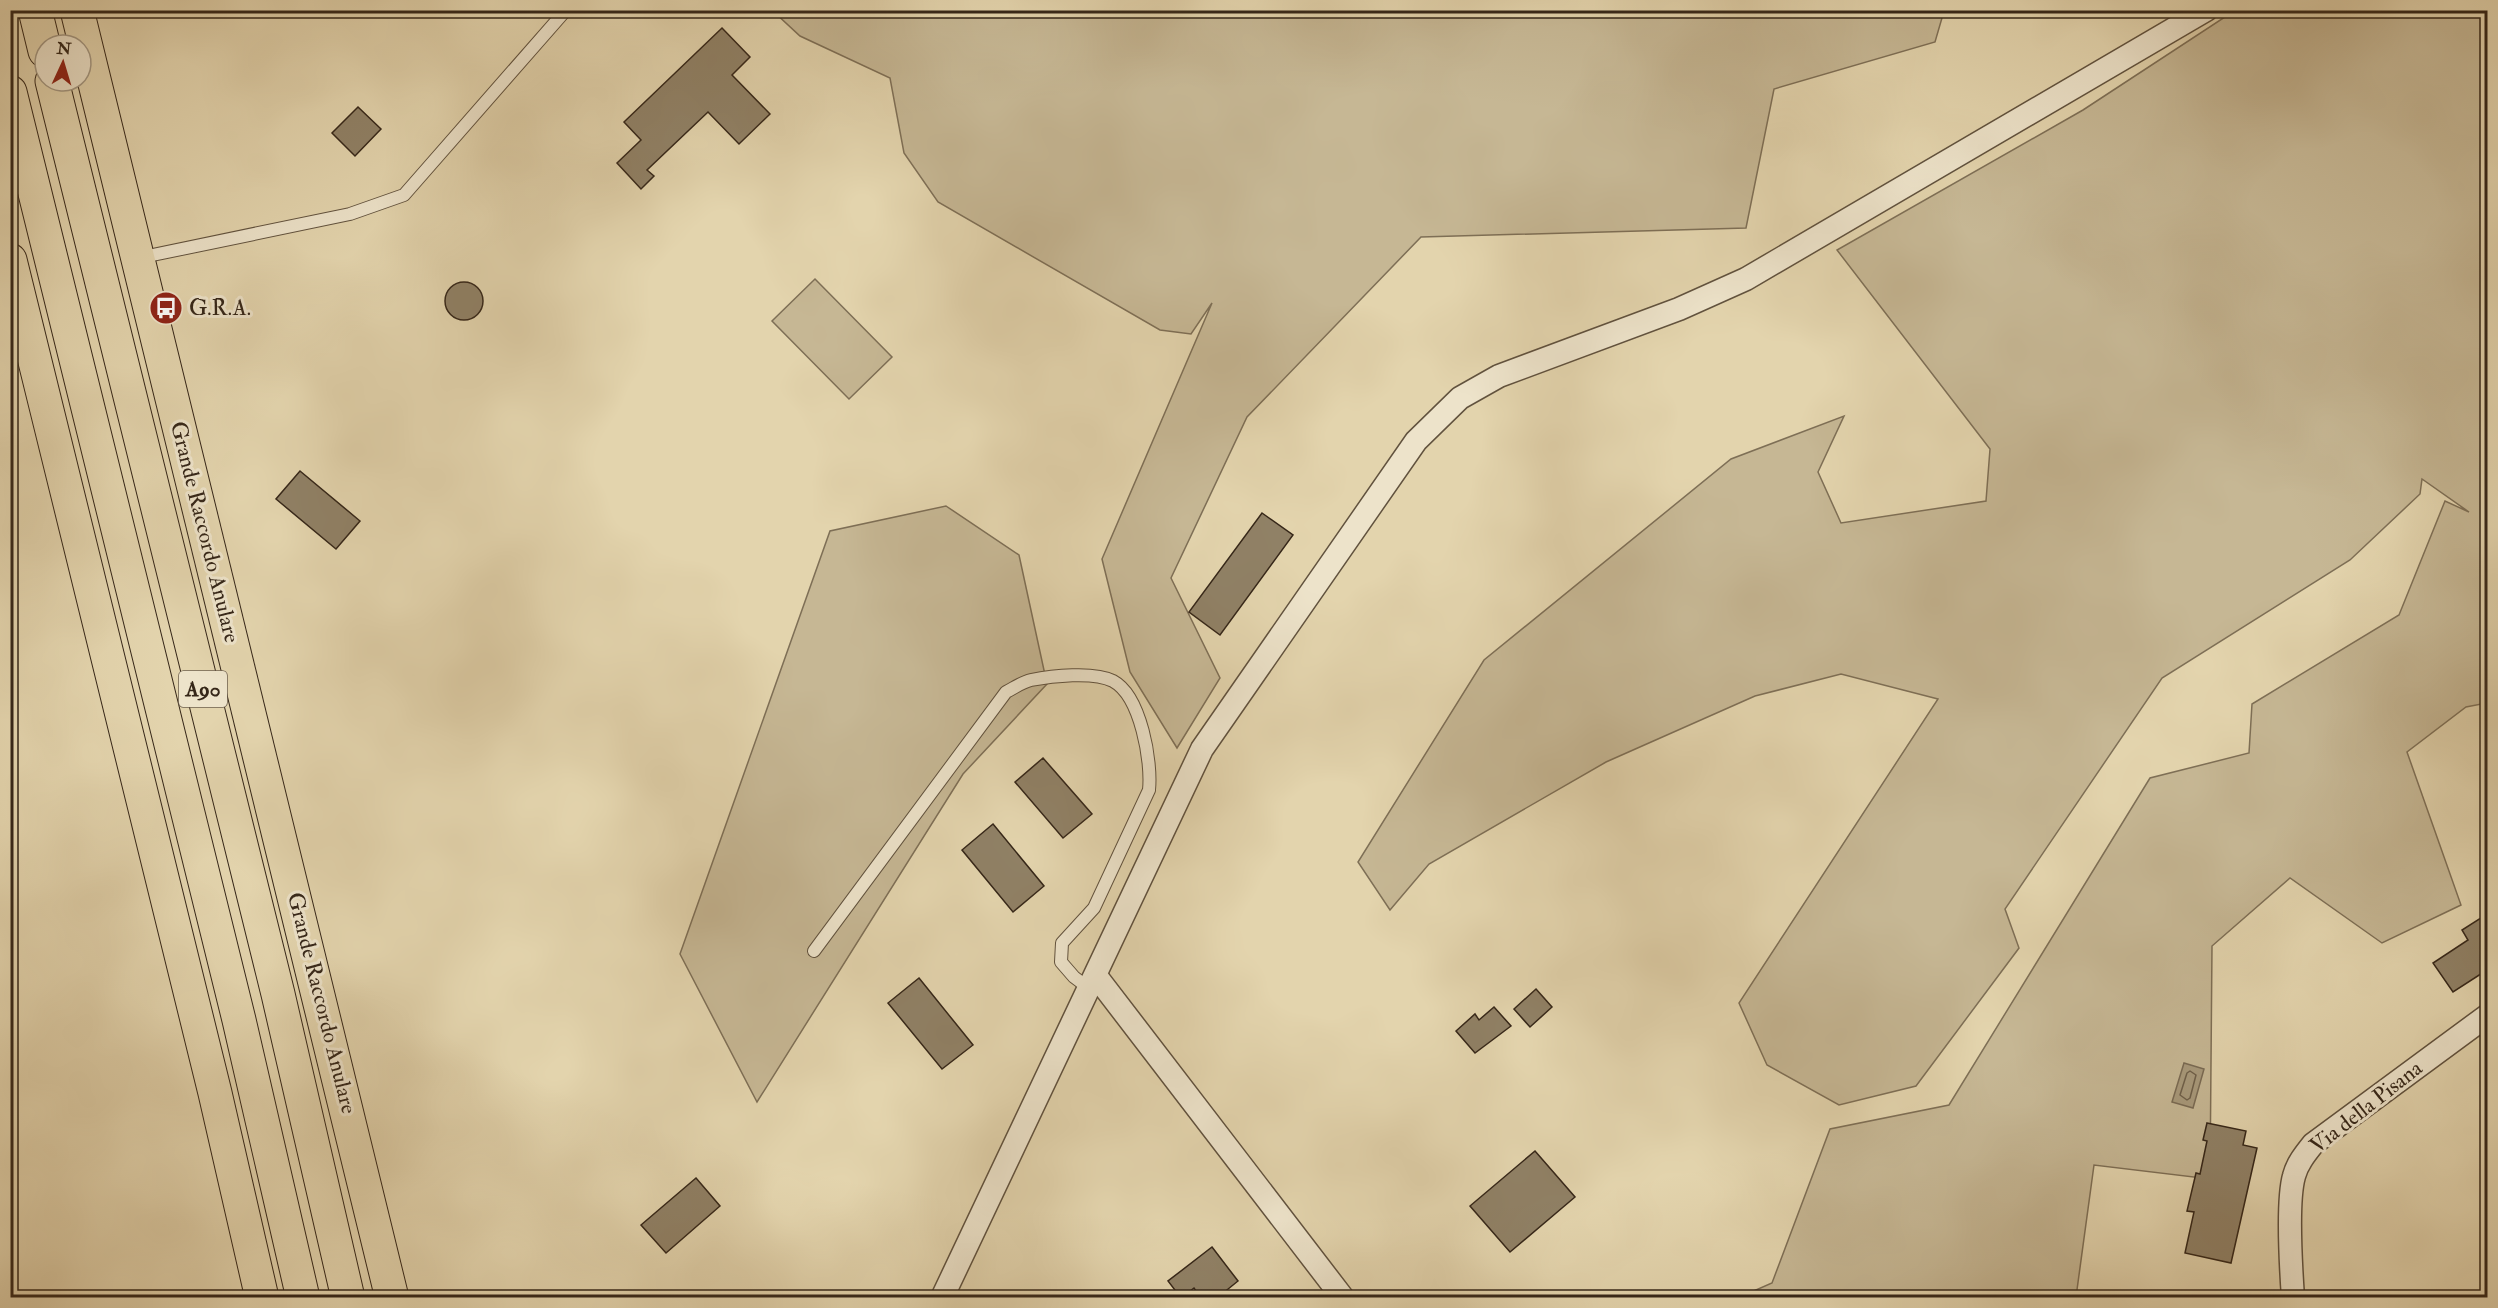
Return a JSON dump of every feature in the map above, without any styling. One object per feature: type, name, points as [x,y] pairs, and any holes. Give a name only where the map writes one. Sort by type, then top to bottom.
[{"type":"highway","points":[[35,10],[41,33]]},
{"type":"highway","name":"Grande Raccordo Anulare","points":[[77,10],[295,892],[392,1298]]},
{"type":"highway","name":"A90","points":[[10,92],[234,997],[303,1298]]},
{"type":"highway","name":"Grande Raccordo Anulare","points":[[55,93],[278,994],[348,1298]]},
{"type":"highway","points":[[10,260],[18,320],[212,1082],[262,1298]]},
{"type":"street","points":[[942,1298],[1202,749],[1416,441],[1460,398],[1499,376],[1680,309],[1746,279],[2206,10]]},
{"type":"street","points":[[1093,982],[1343,1298]]},
{"type":"street","name":"Via della Pisana","points":[[2293,1298],[2292,1187],[2294,1174],[2304,1155],[2313,1144],[2487,1015]]},
{"type":"lane","points":[[137,259],[350,214],[404,195],[566,10]]},
{"type":"lane","points":[[814,951],[1006,693],[1028,681],[1060,676],[1091,677],[1112,680],[1127,693],[1141,727],[1151,771],[1149,790],[1094,908],[1062,944],[1061,962],[1074,977],[1093,982]]},
{"type":"shaded area","points":[[773,11],[1944,11],[1935,42],[1774,89],[1746,228],[1421,237],[1247,417],[1171,578],[1220,678],[1177,748],[1130,672],[1102,559],[1212,303],[1191,334],[1160,330],[938,202],[904,153],[890,78],[800,36]]},
{"type":"shaded area","points":[[2234,11],[2487,11],[2487,703],[2466,707],[2407,752],[2461,905],[2382,943],[2290,878],[2212,946],[2210,1179],[2094,1165],[2076,1297],[1740,1297],[1772,1283],[1830,1129],[1949,1105],[2150,778],[2249,753],[2252,704],[2399,615],[2445,501],[2469,512],[2422,479],[2420,494],[2350,560],[2162,678],[2005,909],[2019,948],[1916,1086],[1839,1105],[1767,1065],[1739,1003],[1938,699],[1841,674],[1755,696],[1606,762],[1429,864],[1390,910],[1358,862],[1484,660],[1731,459],[1844,416],[1818,472],[1841,523],[1986,501],[1990,449],[1837,250],[2083,110]]},
{"type":"shaded area","points":[[815,279],[892,357],[849,399],[772,321]]},
{"type":"shaded area","points":[[946,506],[1019,555],[1047,684],[963,774],[757,1102],[680,954],[830,531]]},
{"type":"water","points":[[2184,1063],[2204,1069],[2193,1108],[2172,1102]]},
{"type":"building","points":[[722,28],[750,57],[732,75],[770,114],[739,144],[708,112],[647,170],[654,176],[641,189],[617,163],[641,140],[624,122]]},
{"type":"building","points":[[358,107],[381,129],[355,156],[332,133]]},
{"type":"building","points":[[464,282],[477,288],[483,301],[477,314],[464,320],[451,314],[445,301],[451,288]]},
{"type":"building","points":[[300,471],[360,521],[336,549],[276,499]]},
{"type":"building","points":[[1262,513],[1293,535],[1220,635],[1189,612]]},
{"type":"building","points":[[1043,758],[1092,814],[1063,838],[1015,782]]},
{"type":"building","points":[[993,824],[1044,886],[1013,912],[962,850]]},
{"type":"building","points":[[2487,914],[2487,970],[2453,992],[2433,963],[2468,940],[2462,930]]},
{"type":"building","points":[[919,978],[973,1045],[942,1069],[888,1003]]},
{"type":"building","points":[[1536,989],[1552,1007],[1530,1027],[1514,1009]]},
{"type":"building","points":[[1494,1007],[1511,1026],[1475,1053],[1456,1031],[1475,1014],[1479,1020]]},
{"type":"building","points":[[2207,1123],[2246,1131],[2243,1145],[2257,1148],[2231,1263],[2185,1253],[2194,1212],[2187,1211],[2196,1173],[2200,1174],[2207,1141],[2203,1140]]},
{"type":"building","points":[[1535,1151],[1575,1197],[1510,1252],[1470,1206]]},
{"type":"building","points":[[696,1178],[720,1206],[666,1253],[641,1225]]},
{"type":"building","points":[[1212,1247],[1238,1281],[1217,1298],[1201,1298],[1194,1288],[1181,1298],[1168,1281]]},
{"type":"place","name":"G.R.A.","points":[[166,308]]}]
